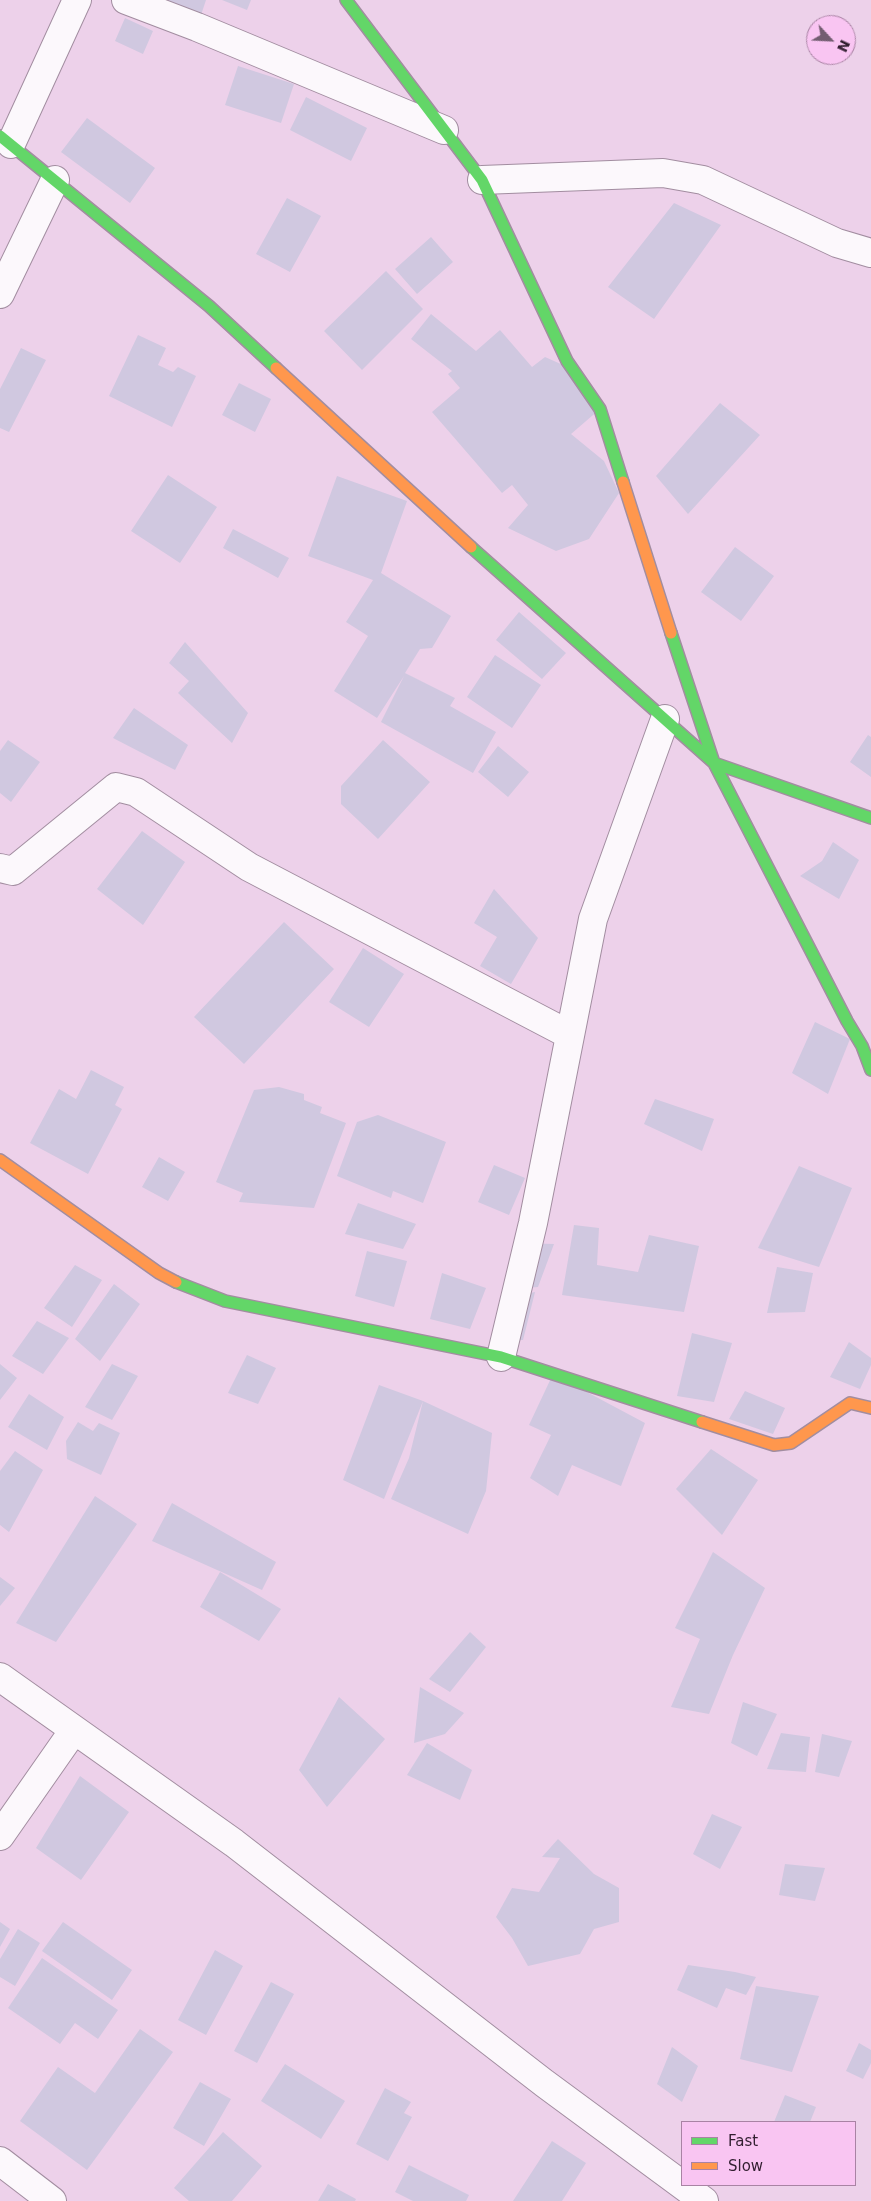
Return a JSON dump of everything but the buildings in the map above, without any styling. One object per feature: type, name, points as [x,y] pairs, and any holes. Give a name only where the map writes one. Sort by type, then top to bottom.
[{"type":"street","points":[[77,0],[5,140],[209,306],[409,491],[714,763],[871,818]]},
{"type":"street","points":[[126,0],[197,27],[444,130]]},
{"type":"street","points":[[346,0],[482,180],[568,360],[600,409],[656,591],[714,763],[862,1046],[871,1070]]},
{"type":"street","points":[[482,180],[663,173],[703,180],[837,243],[871,252]]},
{"type":"street","points":[[0,294],[55,180]]},
{"type":"street","points":[[501,1357],[533,1223],[593,919],[665,719]]},
{"type":"street","points":[[0,868],[13,871],[116,787],[136,792],[249,867],[570,1035]]},
{"type":"street","points":[[0,1160],[159,1273],[188,1287],[225,1301],[501,1357],[774,1445],[791,1443],[850,1402],[871,1408]]},
{"type":"street","points":[[0,1676],[234,1843],[544,2083],[681,2184]]},
{"type":"street","points":[[0,1836],[74,1730]]},
{"type":"street","points":[[0,2162],[52,2201]]},
{"type":"street","points":[[684,2186],[704,2201]]},
{"type":"traffic: fast","points":[[346,0],[482,180],[567,361],[600,409],[623,482]]},
{"type":"traffic: fast","points":[[0,136],[209,306],[276,368]]},
{"type":"traffic: fast","points":[[471,547],[714,763],[871,818]]},
{"type":"traffic: fast","points":[[671,633],[714,763],[847,1021],[862,1046],[871,1070]]},
{"type":"traffic: fast","points":[[176,1282],[225,1301],[501,1357],[702,1422]]},
{"type":"traffic: slow","points":[[276,368],[471,547]]},
{"type":"traffic: slow","points":[[623,482],[671,633]]},
{"type":"traffic: slow","points":[[0,1160],[159,1273],[176,1282]]},
{"type":"traffic: slow","points":[[702,1422],[774,1445],[791,1443],[850,1403],[871,1408]]}]
